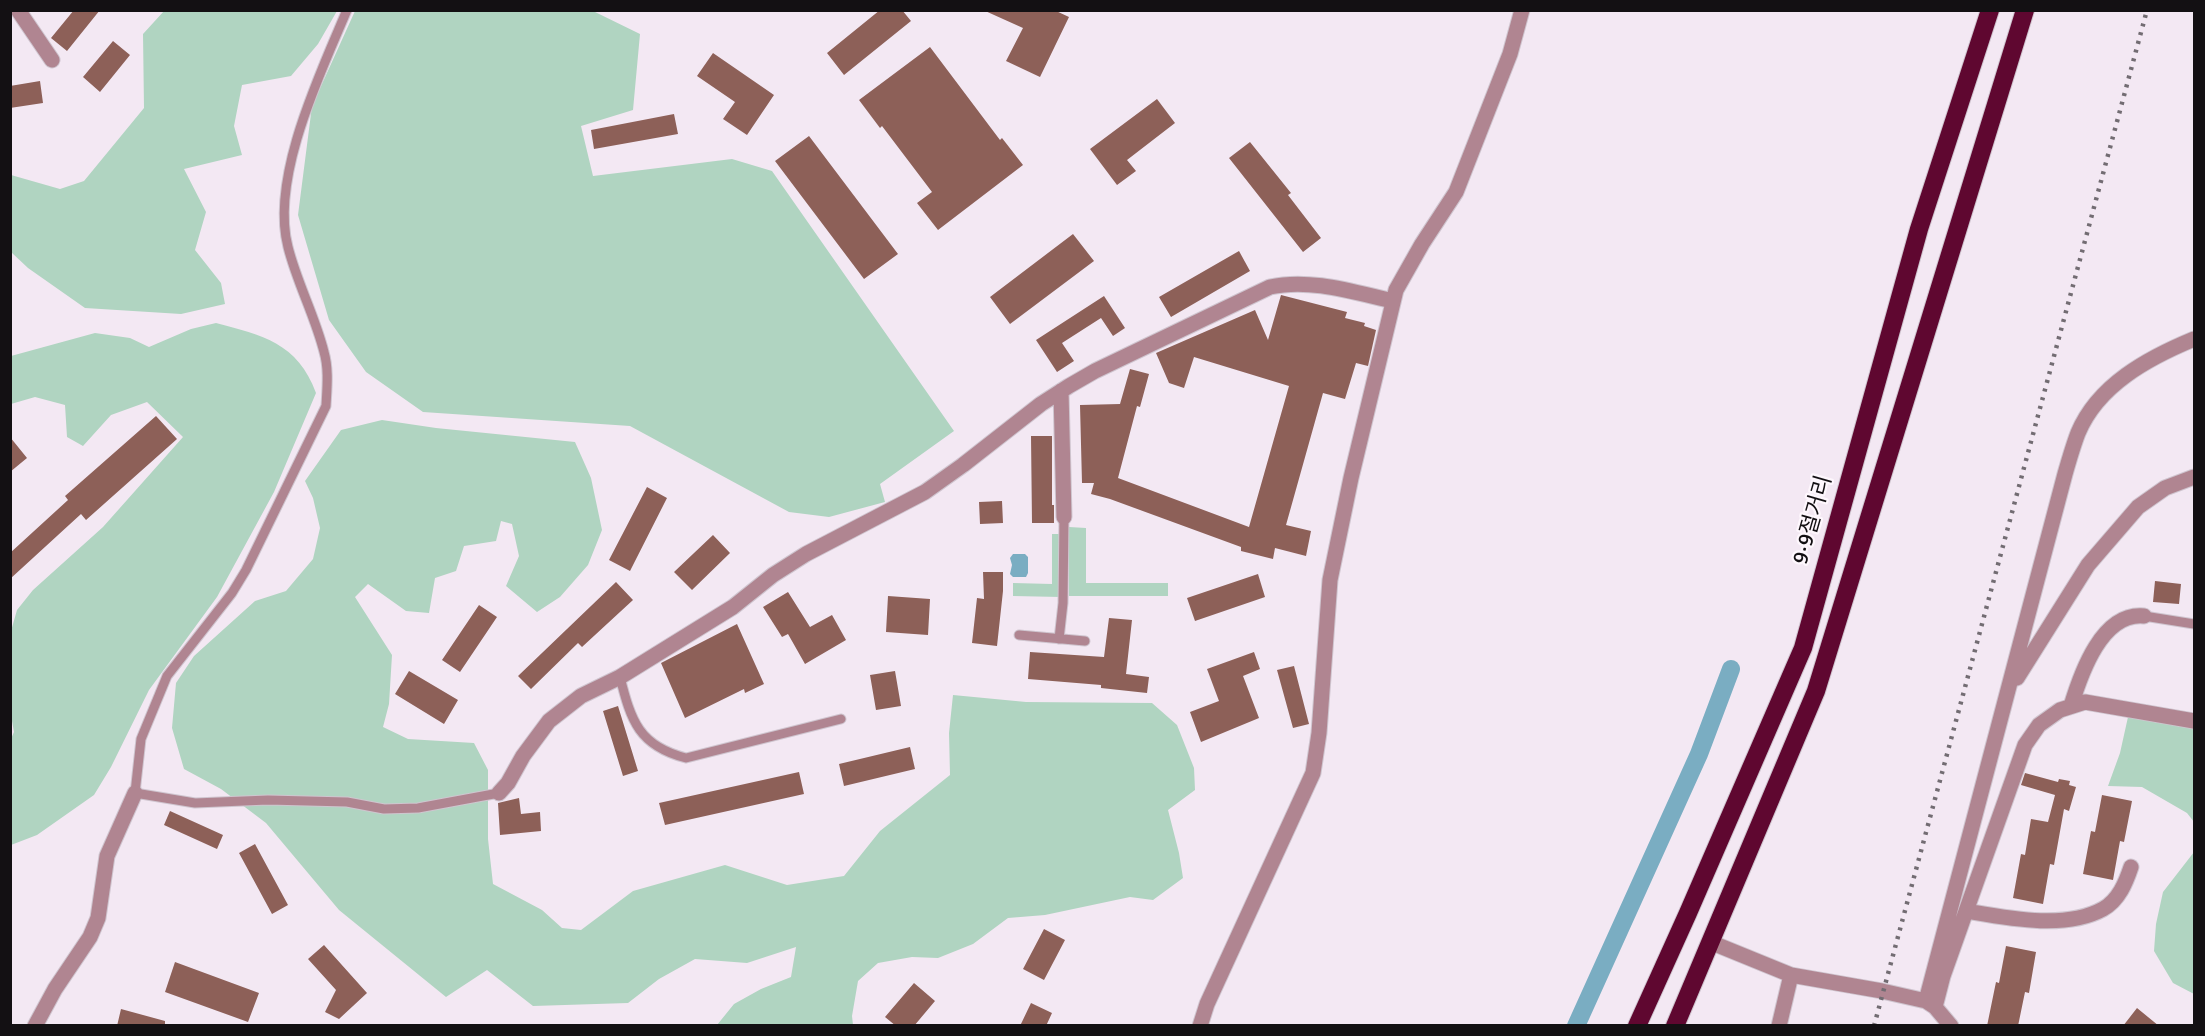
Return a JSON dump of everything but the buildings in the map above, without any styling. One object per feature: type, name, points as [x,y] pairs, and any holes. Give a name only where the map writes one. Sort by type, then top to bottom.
[{"type":"highway","name":"9·9절거리","points":[[1636,1026],[1688,913],[1803,648],[1919,229],[1990,10]]},
{"type":"highway","points":[[1675,1026],[1816,691],[2025,10]]},
{"type":"street","points":[[18,10],[52,60]]},
{"type":"street","points":[[1200,1026],[1207,1004],[1283,843],[1313,773],[1319,733],[1330,580],[1392,301],[1416,253],[1456,192],[1510,54],[1522,10]]},
{"type":"street","points":[[499,793],[549,721],[581,696],[620,677],[733,607],[773,575],[806,554],[925,492],[1041,404],[1095,371],[1270,287],[1290,283],[1341,290],[1392,301]]},
{"type":"street","points":[[1930,1004],[2065,474],[2078,432],[2096,403],[2122,376],[2167,350],[2194,339]]},
{"type":"street","points":[[1061,391],[1064,517]]},
{"type":"street","points":[[2009,691],[2088,565],[2138,507],[2165,488],[2194,477]]},
{"type":"street","points":[[2072,706],[2078,682],[2098,642],[2115,625],[2133,615],[2144,616]]},
{"type":"street","points":[[1930,1004],[1943,976],[2025,745],[2039,725],[2060,710],[2085,702],[2194,720]]},
{"type":"street","points":[[35,1026],[90,937],[98,918],[107,856],[135,793]]},
{"type":"street","points":[[1966,911],[2048,921],[2084,916],[2105,908],[2124,888],[2131,867]]},
{"type":"street","points":[[1710,942],[1791,975],[1882,991],[1930,1004],[1951,1026]]},
{"type":"street","points":[[1779,1026],[1791,975]]},
{"type":"lane","points":[[347,10],[304,113],[290,170],[284,219],[288,248],[325,353],[328,379],[326,406],[241,578],[232,593],[167,676],[141,739],[135,793],[195,803],[268,800],[347,802],[384,809],[418,808],[499,793]]},
{"type":"lane","points":[[1059,639],[1063,603],[1064,517]]},
{"type":"lane","points":[[2144,616],[2194,624]]},
{"type":"lane","points":[[1019,635],[1085,641]]},
{"type":"lane","points":[[620,677],[636,725],[649,741],[666,753],[686,758],[841,719]]},
{"type":"green space","points":[[164,11],[337,11],[318,44],[291,76],[242,85],[234,126],[242,155],[184,169],[206,212],[195,250],[221,283],[225,304],[181,314],[85,308],[28,268],[11,252],[11,175],[60,189],[84,181],[144,108],[143,34]]},
{"type":"green space","points":[[355,11],[593,11],[640,34],[633,110],[581,126],[593,176],[732,159],[772,171],[954,431],[880,484],[885,502],[829,517],[789,512],[630,426],[423,412],[366,372],[329,320],[298,215],[312,106]]},
{"type":"green space","points":[[216,323],[263,337],[289,352],[308,376],[316,393],[274,492],[217,597],[149,690],[111,767],[94,795],[37,835],[11,845],[10,741],[14,732],[10,710],[11,631],[17,610],[33,590],[103,527],[183,437],[147,402],[111,415],[83,446],[67,437],[65,405],[35,397],[11,404],[11,356],[95,333],[130,338],[149,347],[191,329]]},
{"type":"green space","points":[[382,420],[436,428],[575,442],[591,478],[602,530],[588,565],[560,597],[537,612],[506,586],[519,556],[512,524],[501,521],[496,541],[464,546],[456,571],[435,578],[429,613],[406,611],[368,584],[355,597],[392,655],[389,704],[383,727],[408,739],[474,743],[488,770],[488,839],[493,884],[542,910],[562,928],[581,930],[633,891],[725,865],[787,885],[844,876],[880,831],[950,775],[949,733],[953,695],[1026,702],[1152,703],[1177,725],[1194,768],[1195,790],[1168,810],[1183,878],[1153,900],[1130,897],[1045,915],[1008,918],[973,944],[938,958],[912,957],[878,963],[858,981],[852,1016],[853,1025],[717,1025],[734,1004],[761,989],[791,977],[796,947],[747,963],[695,959],[659,979],[628,1003],[533,1006],[487,970],[446,997],[339,910],[266,823],[221,789],[184,769],[172,728],[176,683],[194,656],[255,601],[286,591],[313,559],[320,528],[313,498],[305,481],[341,430]]},
{"type":"green space","points":[[1069,527],[1086,528],[1086,583],[1168,583],[1168,596],[1069,596]]},
{"type":"green space","points":[[1052,534],[1061,534],[1061,597],[1013,596],[1013,583],[1052,584]]},
{"type":"green space","points":[[2128,717],[2194,727],[2194,822],[2187,813],[2142,787],[2108,786],[2120,753]]},
{"type":"green space","points":[[2194,852],[2194,994],[2173,983],[2154,951],[2156,924],[2163,892]]},
{"type":"water","points":[[1013,554],[1025,554],[1028,557],[1026,577],[1013,577],[1010,574],[1012,565],[1010,558]]},
{"type":"waterway","points":[[1576,1026],[1699,754],[1731,669]]},
{"type":"railway","points":[[1874,1026],[2147,10]]}]
